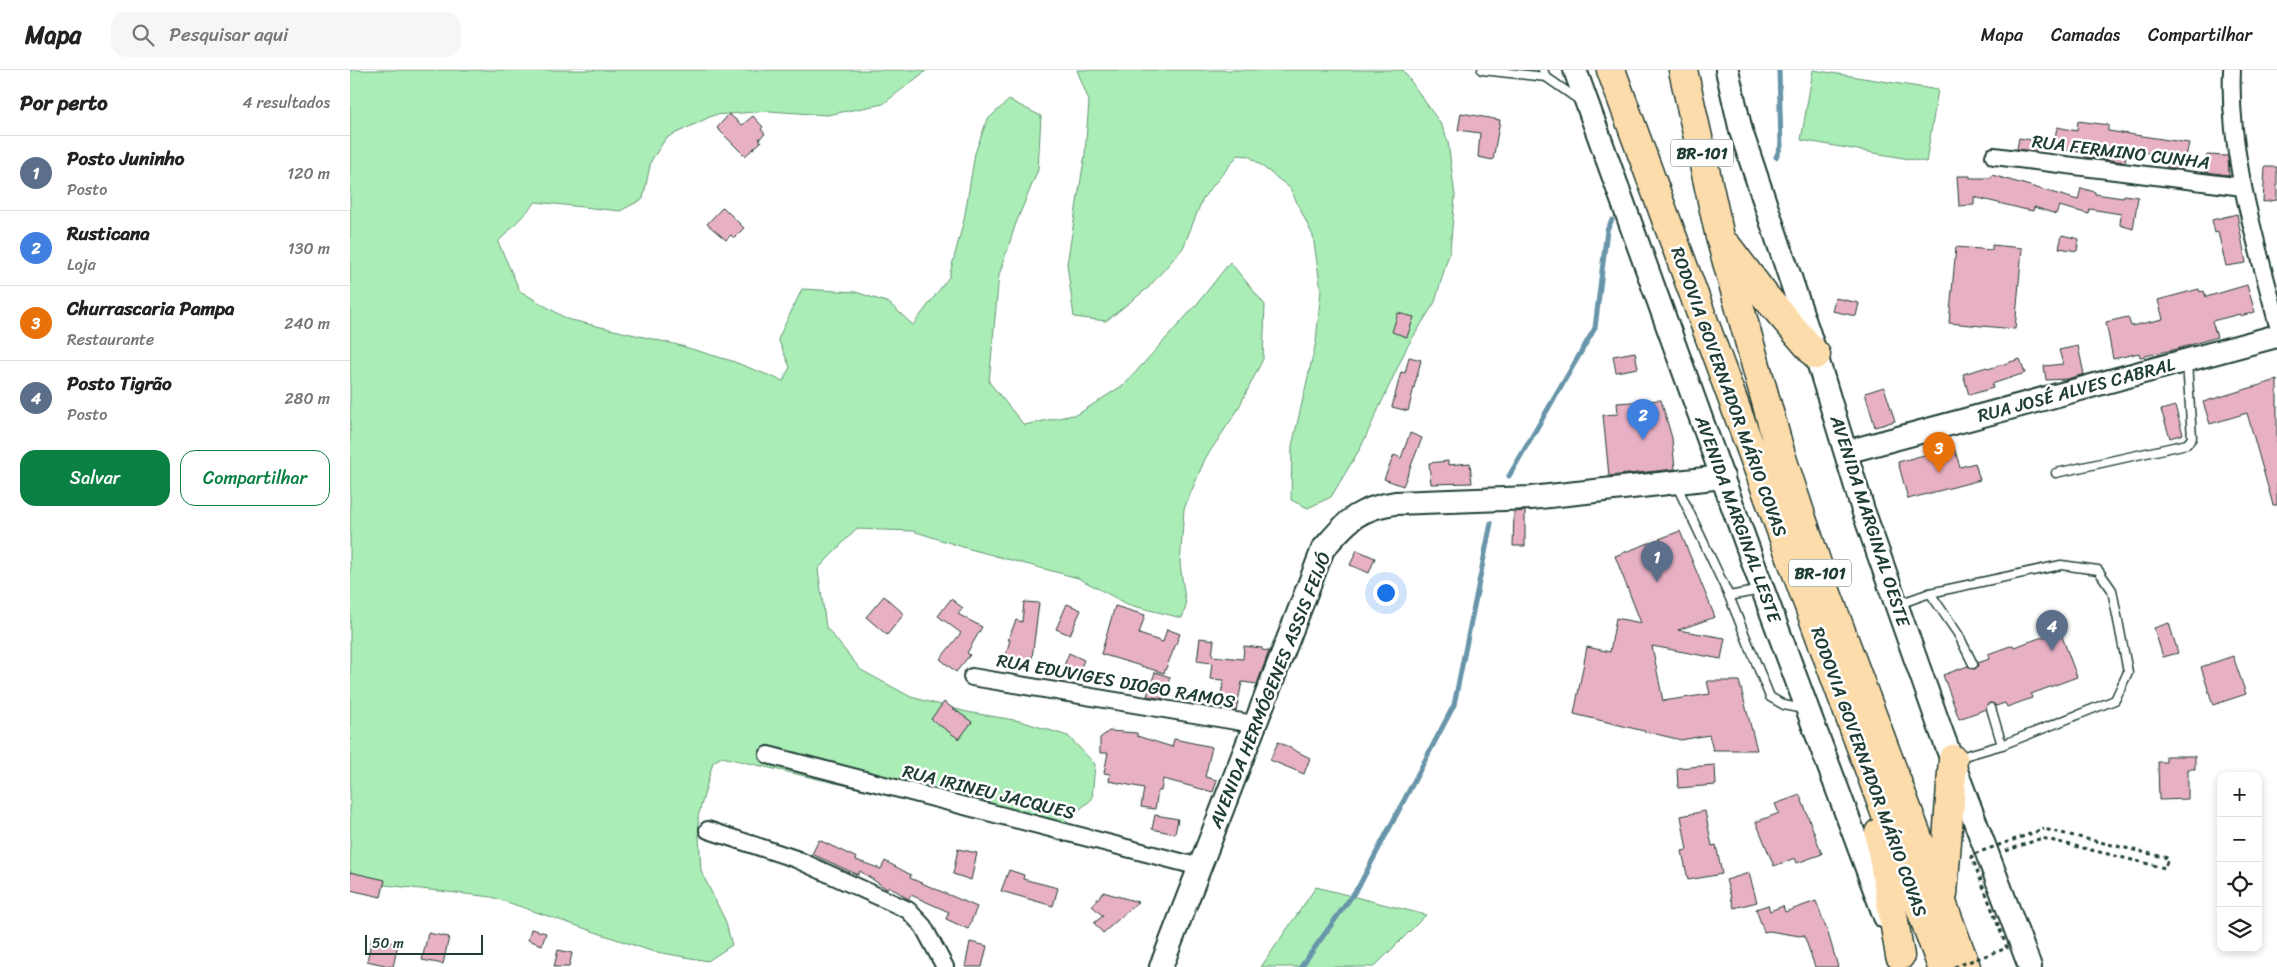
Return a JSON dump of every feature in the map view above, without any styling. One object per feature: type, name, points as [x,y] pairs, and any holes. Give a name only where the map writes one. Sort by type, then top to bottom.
[{"type":"highway","name":"RODOVIA GOVERNADOR MÁRIO COVAS","points":[[1610,70],[1942,967]]},
{"type":"highway","name":"RODOVIA GOVERNADOR MÁRIO COVAS","points":[[1683,70],[1720,237],[1741,318],[1798,509],[1826,591],[1966,967]]},
{"type":"highway","points":[[1720,237],[1765,296],[1816,354]]},
{"type":"highway","points":[[1942,903],[1953,759]]},
{"type":"highway","points":[[1868,767],[1902,962]]},
{"type":"main road","name":"AVENIDA MARGINAL LESTE","points":[[1575,70],[1763,590],[1902,962]]},
{"type":"main road","name":"AVENIDA MARGINAL OESTE","points":[[1727,70],[1741,131],[1816,354],[1863,510],[2030,967]]},
{"type":"main road","name":"RUA JOSÉ ALVES CABRAL","points":[[1846,452],[2277,336]]},
{"type":"main road","name":"AVENIDA HERMÓGENES ASSIS FEIJÓ","points":[[1161,967],[1323,549],[1354,516],[1374,506],[1395,503],[1532,498],[1723,477]]},
{"type":"street","points":[[2232,70],[2230,97],[2243,187],[2277,322]]},
{"type":"street","name":"RUA FERMINO CUNHA","points":[[1994,156],[2243,187]]},
{"type":"street","name":"RUA EDUVIGES DIOGO RAMOS","points":[[972,677],[1254,724]]},
{"type":"street","name":"RUA IRINEU JACQUES","points":[[768,755],[1200,867]]},
{"type":"street","points":[[708,830],[796,858],[908,910],[923,926],[946,967]]},
{"type":"lane","points":[[1482,70],[1545,74],[1588,106]]},
{"type":"lane","points":[[2056,473],[2188,444],[2192,438],[2187,359]]},
{"type":"lane","points":[[1675,483],[1729,596],[1770,697],[1784,705],[1808,710]]},
{"type":"lane","points":[[1897,605],[1930,593],[2061,565],[2098,570],[2112,590],[2128,672],[2115,700],[2002,745],[1953,759]]},
{"type":"lane","points":[[1729,596],[1763,590]]},
{"type":"lane","points":[[1930,593],[1958,634],[1973,664]]},
{"type":"lane","points":[[1991,708],[2002,745]]},
{"type":"path","points":[[1954,967],[2007,948],[1971,855],[2044,829],[2168,858],[2166,868],[2042,838],[1989,858]]},
{"type":"green space","points":[[350,70],[927,70],[883,104],[827,115],[769,111],[714,115],[666,138],[651,161],[643,199],[620,211],[536,202],[498,242],[520,291],[567,319],[678,345],[732,361],[783,381],[790,367],[778,339],[802,289],[856,292],[889,303],[913,325],[949,277],[964,220],[975,153],[987,120],[1009,100],[1041,116],[1038,170],[1016,223],[999,275],[989,382],[1024,425],[1078,414],[1125,384],[1197,304],[1230,262],[1265,305],[1263,359],[1237,411],[1205,459],[1184,509],[1180,564],[1186,606],[1182,618],[1129,605],[1078,578],[966,548],[913,531],[856,529],[818,569],[826,627],[861,670],[911,697],[967,712],[1020,721],[1068,736],[1095,764],[1092,799],[1056,829],[1005,822],[722,757],[713,762],[698,817],[701,871],[725,920],[732,945],[708,961],[651,951],[492,897],[350,881]]},
{"type":"green space","points":[[1077,70],[1403,70],[1442,126],[1448,142],[1455,196],[1450,250],[1435,302],[1407,347],[1361,447],[1331,497],[1308,508],[1291,500],[1292,446],[1316,342],[1321,290],[1313,236],[1290,188],[1249,156],[1238,155],[1203,198],[1183,248],[1148,288],[1106,321],[1074,317],[1067,264],[1085,154],[1089,101]]},
{"type":"green space","points":[[1813,70],[1938,90],[1926,162],[1801,140]]},
{"type":"green space","points":[[1316,887],[1426,915],[1374,967],[1261,967]]},
{"type":"building","points":[[1461,113],[1500,120],[1493,160],[1478,157],[1480,133],[1458,130]]},
{"type":"building","points":[[729,114],[742,125],[753,116],[763,127],[761,129],[765,134],[759,139],[761,142],[745,156],[717,128]]},
{"type":"building","points":[[2078,121],[2108,125],[2108,131],[2189,143],[2183,170],[2166,167],[2168,157],[2127,149],[2125,162],[2085,157],[2085,153],[2053,148],[2057,127],[2077,131]]},
{"type":"building","points":[[2019,138],[2038,141],[2036,151],[2017,149]]},
{"type":"building","points":[[2207,155],[2228,156],[2229,175],[2206,172]]},
{"type":"building","points":[[2265,167],[2277,167],[2277,200],[2263,202]]},
{"type":"building","points":[[1992,175],[2078,200],[2081,188],[2095,192],[2095,194],[2123,198],[2124,195],[2138,197],[2133,229],[2120,225],[2121,214],[2090,209],[2089,214],[2059,206],[2056,214],[2034,207],[2033,211],[1974,197],[1974,205],[1959,206],[1957,176],[1991,178]]},
{"type":"building","points":[[723,207],[744,228],[734,238],[731,235],[726,240],[707,224]]},
{"type":"building","points":[[2237,214],[2246,263],[2226,266],[2218,232],[2215,233],[2212,220]]},
{"type":"building","points":[[2062,235],[2079,239],[2077,251],[2059,248]]},
{"type":"building","points":[[1992,245],[2022,248],[2015,329],[1949,323],[1956,247],[1992,250]]},
{"type":"building","points":[[2247,285],[2255,312],[2212,321],[2217,337],[2177,349],[2140,357],[2139,353],[2113,359],[2106,322],[2128,317],[2131,326],[2163,319],[2158,300],[2199,289],[2200,292],[2204,291],[2206,297]]},
{"type":"building","points":[[1835,298],[1859,303],[1856,316],[1832,311]]},
{"type":"building","points":[[1398,313],[1414,317],[1407,337],[1392,332]]},
{"type":"building","points":[[2078,346],[2084,374],[2067,379],[2046,380],[2044,366],[2063,364],[2059,350]]},
{"type":"building","points":[[1635,352],[1638,368],[1616,372],[1613,356]]},
{"type":"building","points":[[1409,357],[1421,360],[1408,411],[1392,407],[1401,372],[1405,373]]},
{"type":"building","points":[[2020,359],[2025,373],[1992,384],[1993,388],[1969,395],[1963,374],[1987,367],[1988,369]]},
{"type":"building","points":[[2277,380],[2277,505],[2273,505],[2247,413],[2210,424],[2203,402]]},
{"type":"building","points":[[1884,387],[1895,421],[1875,427],[1865,393]]},
{"type":"building","points":[[1661,400],[1672,438],[1675,469],[1609,476],[1603,415],[1618,414],[1617,403]]},
{"type":"building","points":[[2175,406],[2183,434],[2170,438],[2161,410]]},
{"type":"building","points":[[1410,433],[1422,438],[1403,486],[1384,479],[1394,455],[1401,458]]},
{"type":"building","points":[[1954,447],[1960,467],[1975,463],[1980,480],[1908,499],[1898,462]]},
{"type":"building","points":[[1448,461],[1448,465],[1470,463],[1472,483],[1431,484],[1429,463]]},
{"type":"building","points":[[1525,511],[1525,546],[1513,546],[1514,512]]},
{"type":"building","points":[[1680,531],[1715,617],[1678,630],[1725,638],[1721,659],[1652,646],[1663,701],[1710,694],[1707,681],[1739,681],[1757,750],[1713,750],[1709,735],[1681,740],[1574,714],[1587,647],[1610,652],[1616,618],[1641,623],[1615,556]]},
{"type":"building","points":[[1357,550],[1375,558],[1369,573],[1350,565]]},
{"type":"building","points":[[884,596],[904,614],[887,635],[866,617]]},
{"type":"building","points":[[951,599],[963,608],[958,614],[982,627],[967,653],[970,655],[956,672],[940,659],[961,633],[938,616]]},
{"type":"building","points":[[1024,602],[1039,603],[1031,666],[1005,658],[1010,640],[1008,640],[1016,620],[1022,622]]},
{"type":"building","points":[[1067,604],[1081,610],[1070,635],[1056,629]]},
{"type":"building","points":[[1115,606],[1145,615],[1139,634],[1163,642],[1167,629],[1180,634],[1164,673],[1101,654]]},
{"type":"building","points":[[2169,623],[2178,653],[2163,657],[2154,628]]},
{"type":"building","points":[[2060,631],[2077,677],[2031,694],[2032,698],[2007,707],[2005,703],[1996,706],[1989,703],[1986,709],[1959,719],[1943,675],[1968,666],[1975,669],[1978,663],[1989,659],[1988,654]]},
{"type":"building","points":[[1200,638],[1214,640],[1212,656],[1243,659],[1244,646],[1262,648],[1262,650],[1269,651],[1257,684],[1242,682],[1236,711],[1218,708],[1224,680],[1210,679],[1212,663],[1197,661]]},
{"type":"building","points":[[1069,653],[1084,660],[1077,677],[1062,671]]},
{"type":"building","points":[[2233,656],[2246,694],[2213,705],[2201,667]]},
{"type":"building","points":[[1155,672],[1170,677],[1163,699],[1147,696]]},
{"type":"building","points":[[944,702],[972,722],[959,739],[931,719]]},
{"type":"building","points":[[1109,731],[1137,733],[1137,736],[1172,747],[1174,739],[1212,747],[1205,777],[1217,780],[1213,792],[1163,779],[1161,791],[1158,791],[1155,809],[1141,807],[1144,788],[1109,781],[1110,774],[1104,773],[1108,753],[1100,753],[1100,738]]},
{"type":"building","points":[[1278,742],[1310,758],[1304,774],[1270,760]]},
{"type":"building","points":[[2166,756],[2195,756],[2195,769],[2188,769],[2188,799],[2159,800],[2158,762],[2166,762]]},
{"type":"building","points":[[1715,765],[1716,785],[1678,788],[1677,768]]},
{"type":"building","points":[[1800,795],[1822,854],[1797,863],[1795,858],[1774,866],[1756,822],[1779,813],[1775,804]]},
{"type":"building","points":[[1705,811],[1712,846],[1716,845],[1722,874],[1688,880],[1682,851],[1687,850],[1681,816]]},
{"type":"building","points":[[1155,815],[1178,819],[1175,834],[1152,829]]},
{"type":"building","points":[[819,840],[857,858],[856,860],[881,869],[885,861],[911,875],[910,878],[977,907],[968,929],[946,919],[949,912],[911,895],[908,899],[889,886],[887,889],[860,871],[858,875],[812,854]]},
{"type":"building","points":[[958,849],[977,853],[971,880],[953,874]]},
{"type":"building","points":[[1009,870],[1024,875],[1023,879],[1058,888],[1053,906],[1001,891]]},
{"type":"building","points":[[350,872],[385,880],[381,897],[350,890]]},
{"type":"building","points":[[1749,873],[1757,902],[1734,908],[1726,880]]},
{"type":"building","points":[[1103,892],[1138,902],[1103,933],[1094,923],[1103,916],[1092,906]]},
{"type":"building","points":[[1816,901],[1838,967],[1815,967],[1804,935],[1764,932],[1756,909],[1768,905],[1770,911],[1783,906],[1785,912]]},
{"type":"building","points":[[531,929],[546,933],[542,945],[528,940]]},
{"type":"building","points":[[428,933],[449,937],[443,964],[422,960]]},
{"type":"building","points":[[372,938],[398,944],[393,967],[367,961]]},
{"type":"building","points":[[970,942],[987,946],[982,967],[965,967]]},
{"type":"building","points":[[558,950],[572,953],[569,967],[554,967]]},
{"type":"waterway","points":[[1776,157],[1781,146],[1779,70]]},
{"type":"waterway","points":[[1509,476],[1595,328],[1607,230],[1612,220]]},
{"type":"waterway","points":[[1301,967],[1359,886],[1454,705],[1491,523]]},
{"type":"place","name":"Rusticana","points":[[1643,440]]},
{"type":"place","name":"Churrascaria Pampa","points":[[1939,473]]},
{"type":"place","name":"Posto Juninho","points":[[1657,582]]},
{"type":"place","name":"Posto Tigrão","points":[[2052,651]]}]
